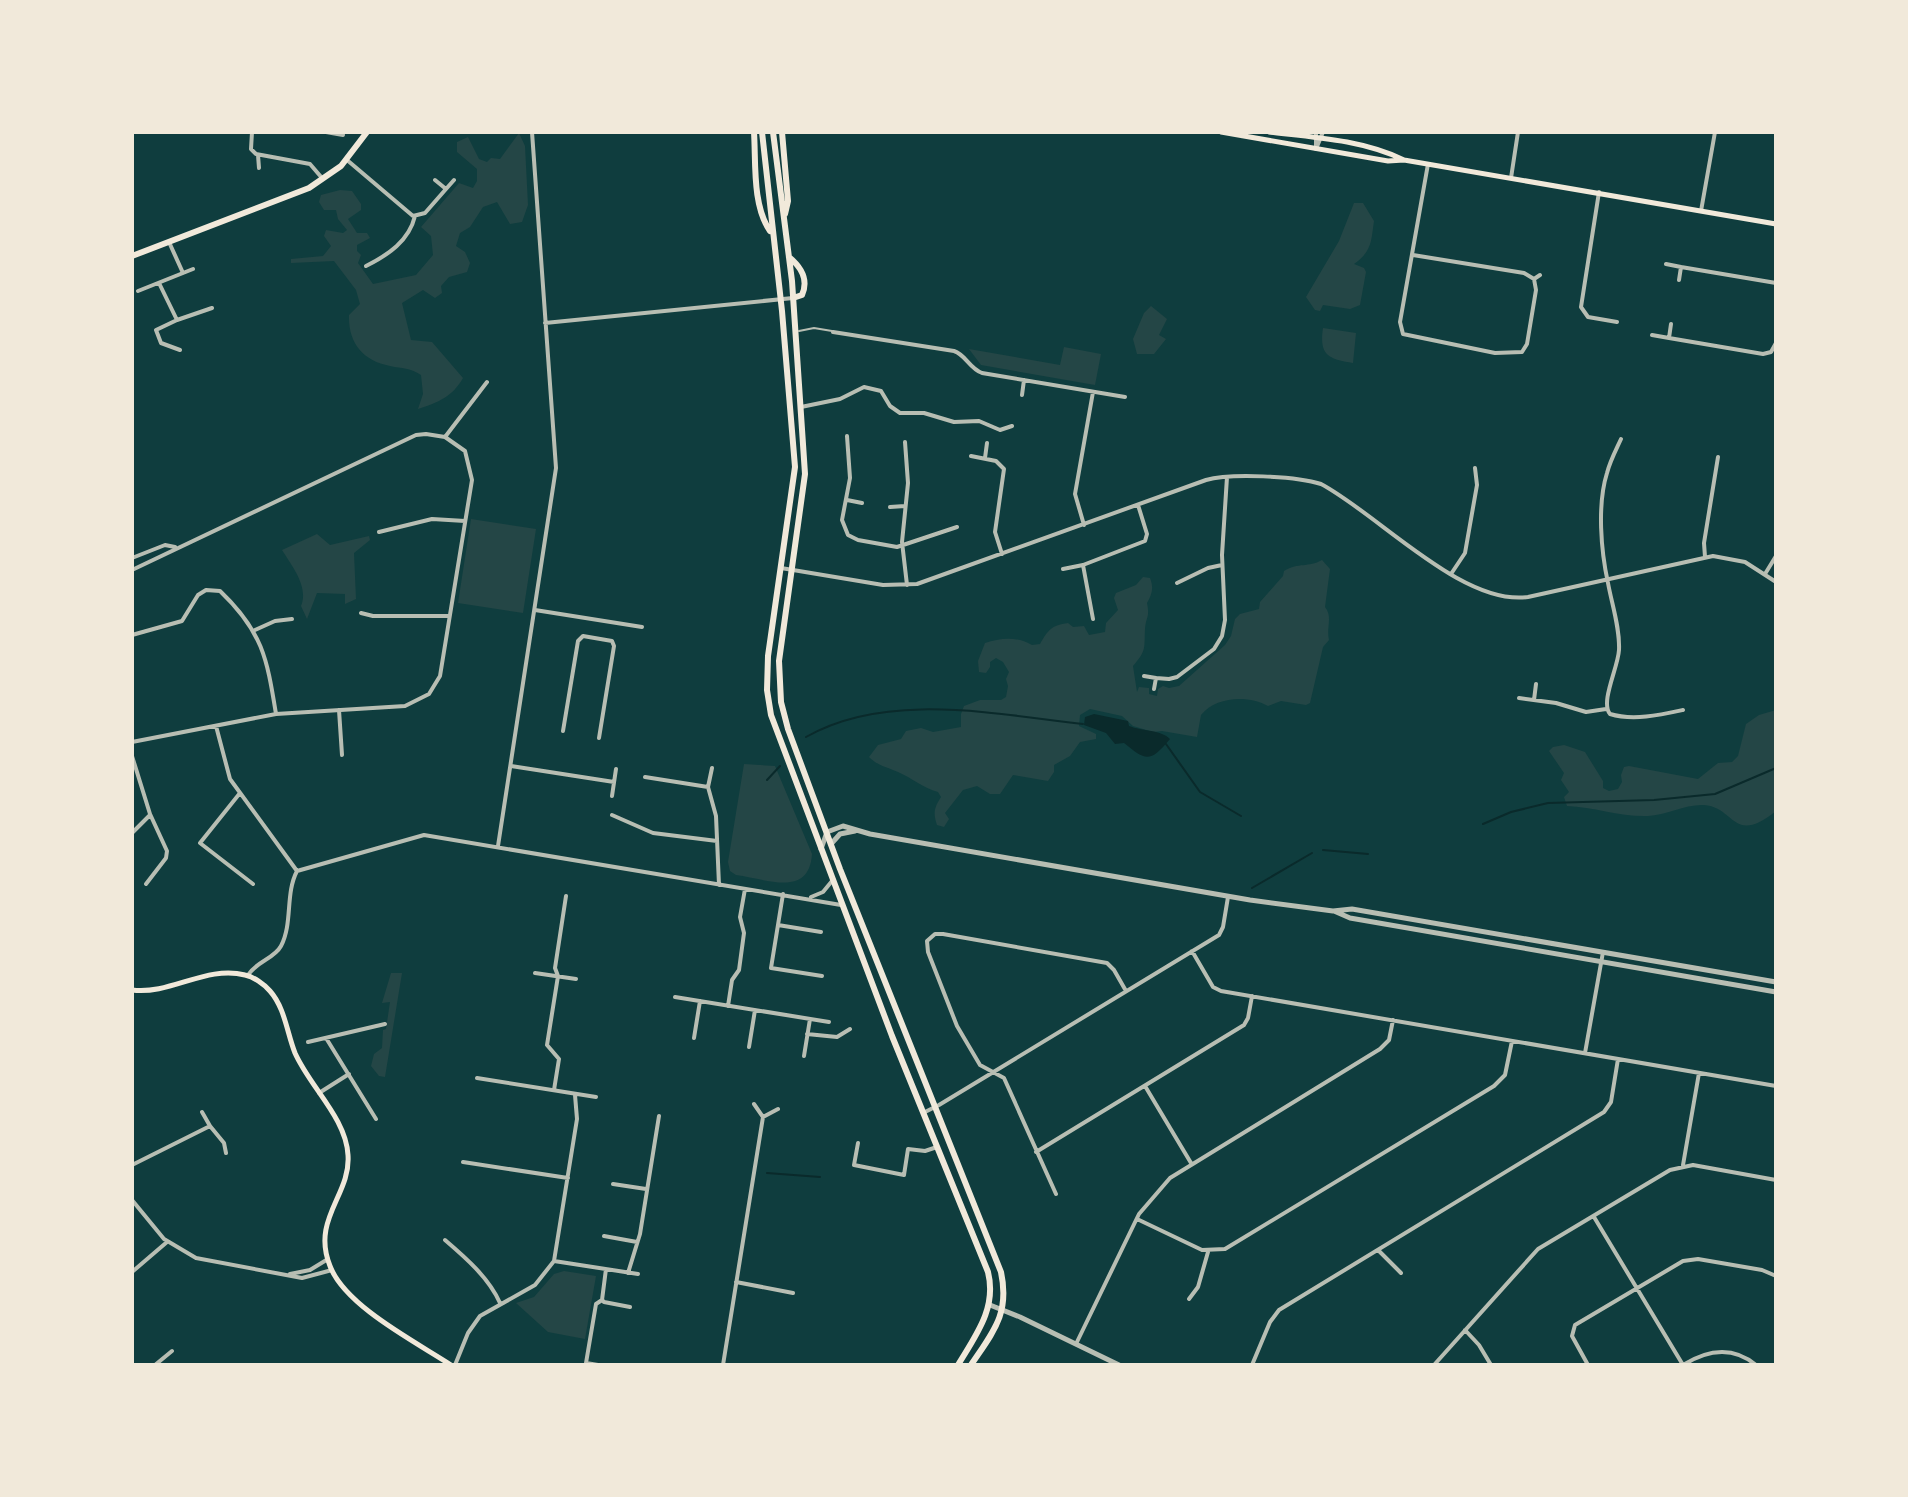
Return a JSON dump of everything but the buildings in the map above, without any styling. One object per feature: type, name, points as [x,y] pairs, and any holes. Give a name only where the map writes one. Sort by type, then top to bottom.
[{"type":"main road","points":[[132,256],[298,193],[323,180],[347,160],[367,132]]},
{"type":"main road","points":[[754,132],[760,203],[764,222],[772,234]]},
{"type":"main road","points":[[762,132],[781,299],[795,467],[768,656],[768,703],[820,851],[988,1272],[992,1290],[990,1305],[958,1365]]},
{"type":"main road","points":[[773,132],[793,298],[805,474],[780,653],[779,691],[788,729],[831,844],[923,1081],[997,1259],[1004,1291],[1003,1310],[997,1326],[971,1365]]},
{"type":"main road","points":[[782,132],[788,201],[784,222]]},
{"type":"main road","points":[[1221,132],[1388,161],[1404,160],[1599,192],[1776,224]]},
{"type":"main road","points":[[1269,132],[1319,135],[1389,152],[1404,160]]},
{"type":"main road","points":[[789,257],[801,267],[805,285],[802,295],[793,298]]},
{"type":"main road","points":[[132,990],[159,990],[222,972],[248,975],[271,992],[280,1008],[294,1051],[346,1141],[349,1159],[346,1176],[326,1224],[325,1243],[332,1270],[339,1284],[361,1306],[453,1365]]},
{"type":"main road","points":[[915,1092],[923,1081]]},
{"type":"street","points":[[252,132],[251,149],[258,155],[310,164],[323,180]]},
{"type":"street","points":[[326,132],[343,135]]},
{"type":"street","points":[[498,846],[556,468],[532,132]]},
{"type":"street","points":[[1511,178],[1518,132]]},
{"type":"street","points":[[1701,211],[1715,132]]},
{"type":"street","points":[[1749,132],[1764,132]]},
{"type":"street","points":[[1316,149],[1319,135]]},
{"type":"street","points":[[258,155],[259,168]]},
{"type":"street","points":[[347,160],[407,213],[415,216],[425,213],[454,180]]},
{"type":"street","points":[[1413,255],[1524,273],[1534,279],[1536,290],[1527,344],[1522,352],[1495,353],[1408,337],[1402,333],[1400,322],[1428,164]]},
{"type":"street","points":[[435,180],[446,189]]},
{"type":"street","points":[[1599,192],[1581,307],[1589,317],[1617,322]]},
{"type":"street","points":[[366,266],[397,246],[411,229],[415,216]]},
{"type":"street","points":[[169,242],[183,274]]},
{"type":"street","points":[[1666,264],[1776,283]]},
{"type":"street","points":[[1679,280],[1681,267]]},
{"type":"street","points":[[138,291],[193,269]]},
{"type":"street","points":[[1534,279],[1540,275]]},
{"type":"street","points":[[159,283],[177,320]]},
{"type":"street","points":[[545,323],[793,298]]},
{"type":"street","points":[[180,350],[161,343],[156,330],[212,308]]},
{"type":"street","points":[[1669,338],[1671,324]]},
{"type":"street","points":[[833,332],[950,350],[962,354],[979,372],[1125,397]]},
{"type":"street","points":[[1652,335],[1763,354],[1771,352],[1776,343]]},
{"type":"street","points":[[1022,395],[1024,380]]},
{"type":"street","points":[[445,437],[487,382]]},
{"type":"street","points":[[801,407],[840,399],[866,387],[881,391],[890,406],[900,413],[924,413],[954,422],[979,421],[998,430],[1012,426]]},
{"type":"street","points":[[1084,525],[1075,494],[1093,392]]},
{"type":"street","points":[[132,570],[416,435],[445,437],[465,451],[472,474],[440,676],[435,687],[423,699],[405,706],[276,714],[132,742]]},
{"type":"street","points":[[847,436],[850,478],[842,520],[848,535],[858,540],[903,546],[957,527]]},
{"type":"street","points":[[1621,439],[1604,489],[1602,544],[1619,642],[1606,709],[1610,714],[1621,716],[1652,716],[1683,710]]},
{"type":"street","points":[[905,442],[908,477],[903,546],[907,585]]},
{"type":"street","points":[[985,458],[987,443]]},
{"type":"street","points":[[971,456],[1000,463],[1004,472],[995,532],[1002,554]]},
{"type":"street","points":[[1705,557],[1704,543],[1718,457]]},
{"type":"street","points":[[1451,574],[1465,553],[1477,485],[1475,468]]},
{"type":"street","points":[[781,568],[883,585],[929,582],[1206,480],[1227,477],[1298,479],[1321,484],[1481,592],[1513,598],[1719,556],[1739,559],[1776,582]]},
{"type":"street","points":[[1144,676],[1177,677],[1220,641],[1225,620],[1222,565],[1227,477]]},
{"type":"street","points":[[847,500],[862,503]]},
{"type":"street","points":[[1063,569],[1083,565],[1145,541],[1147,534],[1138,505]]},
{"type":"street","points":[[890,507],[905,506]]},
{"type":"street","points":[[379,532],[432,519],[465,521]]},
{"type":"street","points":[[132,558],[165,545],[178,548]]},
{"type":"street","points":[[1765,574],[1776,556]]},
{"type":"street","points":[[1083,565],[1093,619]]},
{"type":"street","points":[[1177,583],[1208,568],[1222,565]]},
{"type":"street","points":[[132,635],[182,621],[198,595],[212,589],[227,597],[255,630],[268,663],[276,714]]},
{"type":"street","points":[[535,610],[642,627]]},
{"type":"street","points":[[361,613],[373,616],[449,616]]},
{"type":"street","points":[[255,630],[275,621],[292,619]]},
{"type":"street","points":[[563,731],[578,641],[583,636],[612,641],[614,646],[599,738]]},
{"type":"street","points":[[1154,689],[1156,678]]},
{"type":"street","points":[[1534,700],[1536,684]]},
{"type":"street","points":[[1519,698],[1586,712],[1606,709]]},
{"type":"street","points":[[339,710],[342,755]]},
{"type":"street","points":[[216,726],[226,770],[297,871]]},
{"type":"street","points":[[132,756],[150,814],[167,851],[166,858],[146,884]]},
{"type":"street","points":[[511,766],[614,782]]},
{"type":"street","points":[[712,768],[708,787],[716,816],[719,885]]},
{"type":"street","points":[[612,796],[616,769]]},
{"type":"street","points":[[645,777],[708,787]]},
{"type":"street","points":[[240,793],[200,843],[253,884]]},
{"type":"street","points":[[132,833],[150,814]]},
{"type":"street","points":[[612,815],[653,833],[717,841]]},
{"type":"street","points":[[820,851],[827,832],[841,826],[1228,897],[1333,911],[1352,909],[1776,982]]},
{"type":"street","points":[[831,844],[840,834],[856,831]]},
{"type":"street","points":[[248,975],[254,965],[278,952],[283,943],[291,882],[297,871],[424,835],[719,885],[809,897],[841,905]]},
{"type":"street","points":[[809,897],[823,892],[832,881]]},
{"type":"street","points":[[728,1006],[743,945],[745,931],[740,917],[745,889]]},
{"type":"street","points":[[783,894],[771,968],[822,976]]},
{"type":"street","points":[[554,1090],[559,1059],[547,1045],[566,896]]},
{"type":"street","points":[[923,1113],[1221,933],[1228,897]]},
{"type":"street","points":[[1333,911],[1350,918],[1776,992]]},
{"type":"street","points":[[778,925],[821,932]]},
{"type":"street","points":[[1056,1194],[1007,1082],[1003,1076],[980,1065],[954,1020],[926,949],[927,941],[931,936],[943,934],[1107,963],[1126,991]]},
{"type":"street","points":[[1192,951],[1215,989],[1776,1086]]},
{"type":"street","points":[[1585,1053],[1603,952]]},
{"type":"street","points":[[535,973],[576,979]]},
{"type":"street","points":[[1036,1152],[1244,1025],[1252,996]]},
{"type":"street","points":[[675,997],[829,1022]]},
{"type":"street","points":[[694,1038],[700,1001]]},
{"type":"street","points":[[749,1047],[755,1010]]},
{"type":"street","points":[[804,1056],[810,1019]]},
{"type":"street","points":[[1076,1344],[1137,1219],[1170,1178],[1380,1049],[1389,1040],[1393,1020]]},
{"type":"street","points":[[308,1042],[385,1024]]},
{"type":"street","points":[[807,1034],[839,1037],[850,1029]]},
{"type":"street","points":[[326,1038],[376,1119]]},
{"type":"street","points":[[1137,1219],[1208,1252],[1236,1244],[1494,1086],[1505,1075],[1512,1041]]},
{"type":"street","points":[[1252,1365],[1270,1322],[1279,1310],[1604,1112],[1611,1102],[1618,1059]]},
{"type":"street","points":[[1683,1165],[1699,1073]]},
{"type":"street","points":[[319,1093],[349,1074]]},
{"type":"street","points":[[477,1078],[596,1097]]},
{"type":"street","points":[[1145,1086],[1192,1164]]},
{"type":"street","points":[[453,1365],[475,1321],[485,1311],[535,1285],[554,1261],[577,1119],[575,1095]]},
{"type":"street","points":[[723,1365],[763,1117],[754,1104]]},
{"type":"street","points":[[763,1117],[778,1109]]},
{"type":"street","points":[[202,1112],[224,1143],[226,1153]]},
{"type":"street","points":[[628,1273],[637,1242],[659,1116]]},
{"type":"street","points":[[132,1165],[210,1126]]},
{"type":"street","points":[[858,1143],[854,1165],[904,1175],[908,1149],[925,1151],[937,1147]]},
{"type":"street","points":[[463,1162],[568,1178]]},
{"type":"street","points":[[1434,1365],[1530,1256],[1670,1170],[1683,1165],[1776,1180]]},
{"type":"street","points":[[613,1184],[647,1189]]},
{"type":"street","points":[[132,1200],[167,1242],[196,1258],[307,1278],[332,1270]]},
{"type":"street","points":[[1594,1217],[1683,1365],[1711,1351],[1743,1357],[1756,1365]]},
{"type":"street","points":[[604,1236],[637,1242]]},
{"type":"street","points":[[445,1240],[470,1262],[495,1292],[500,1303]]},
{"type":"street","points":[[132,1272],[167,1242]]},
{"type":"street","points":[[1378,1250],[1401,1273]]},
{"type":"street","points":[[1189,1299],[1198,1287],[1208,1252]]},
{"type":"street","points":[[287,1274],[307,1271],[328,1259]]},
{"type":"street","points":[[1588,1365],[1573,1340],[1573,1328],[1678,1263],[1693,1259],[1758,1269],[1776,1276]]},
{"type":"street","points":[[554,1261],[638,1274]]},
{"type":"street","points":[[598,1365],[586,1363],[596,1304],[602,1300],[606,1269]]},
{"type":"street","points":[[736,1282],[793,1293]]},
{"type":"street","points":[[602,1300],[630,1307]]},
{"type":"street","points":[[990,1305],[1119,1365]]},
{"type":"street","points":[[1465,1330],[1491,1365]]},
{"type":"street","points":[[155,1365],[172,1351]]},
{"type":"lane","points":[[795,331],[814,328],[833,332]]},
{"type":"shaded area","points":[[519,133],[525,146],[528,205],[522,222],[510,224],[497,202],[483,207],[470,227],[460,233],[456,246],[465,252],[470,263],[467,272],[449,277],[441,286],[442,293],[435,298],[423,290],[402,303],[411,340],[432,342],[463,378],[444,398],[418,409],[423,394],[421,375],[409,369],[380,364],[365,355],[354,342],[349,315],[360,304],[356,290],[334,261],[291,263],[291,259],[323,256],[331,246],[324,236],[326,230],[343,233],[347,230],[338,219],[336,210],[324,210],[319,202],[321,195],[340,190],[352,191],[361,204],[361,210],[348,219],[357,233],[367,233],[370,238],[357,245],[357,251],[361,255],[358,263],[373,284],[416,275],[433,255],[431,236],[421,227],[459,183],[473,188],[477,181],[477,169],[457,152],[457,142],[468,137],[479,159],[487,162],[491,158],[500,159]]},
{"type":"shaded area","points":[[1354,203],[1363,203],[1374,221],[1367,250],[1354,264],[1366,272],[1360,305],[1350,309],[1323,305],[1320,311],[1315,310],[1306,297],[1339,241]]},
{"type":"shaded area","points":[[1151,306],[1167,319],[1159,335],[1166,339],[1154,354],[1137,354],[1133,339],[1144,313]]},
{"type":"shaded area","points":[[1323,328],[1356,333],[1353,363],[1327,354],[1322,344]]},
{"type":"shaded area","points":[[1064,347],[1101,354],[1095,385],[981,365],[969,349],[1060,365]]},
{"type":"shaded area","points":[[471,519],[536,529],[523,613],[458,603]]},
{"type":"shaded area","points":[[317,534],[330,545],[369,536],[370,540],[354,553],[356,599],[345,604],[345,594],[317,593],[307,619],[301,606],[301,584],[282,550]]},
{"type":"shaded area","points":[[1322,560],[1330,569],[1325,607],[1329,615],[1329,640],[1323,647],[1310,703],[1306,705],[1281,701],[1268,706],[1242,699],[1224,701],[1201,715],[1197,737],[1153,732],[1133,726],[1122,716],[1090,709],[1080,715],[1079,726],[1096,734],[1096,739],[1080,742],[1070,756],[1054,765],[1054,772],[1048,781],[1013,775],[1000,794],[990,794],[977,786],[963,790],[945,813],[949,819],[944,827],[937,825],[935,817],[941,797],[938,792],[869,757],[878,745],[901,739],[906,731],[921,728],[933,732],[961,727],[964,706],[980,700],[1001,700],[1006,697],[1009,672],[1003,662],[996,658],[990,662],[986,673],[979,672],[978,661],[985,643],[1008,639],[1040,644],[1051,629],[1068,623],[1073,627],[1084,626],[1089,635],[1105,632],[1106,623],[1118,610],[1114,598],[1116,593],[1136,585],[1143,577],[1150,578],[1152,591],[1147,603],[1144,649],[1133,666],[1137,692],[1139,687],[1149,688],[1149,694],[1157,696],[1158,689],[1163,686],[1179,686],[1225,645],[1235,619],[1240,614],[1259,609],[1260,602],[1284,571]]},
{"type":"shaded area","points":[[1776,710],[1776,811],[1751,825],[1742,825],[1714,807],[1704,805],[1648,816],[1567,806],[1564,797],[1569,792],[1561,780],[1564,773],[1549,751],[1564,745],[1585,752],[1603,781],[1603,788],[1609,791],[1618,789],[1624,767],[1629,766],[1698,779],[1718,763],[1732,762],[1738,756],[1746,724],[1759,715]]},
{"type":"shaded area","points":[[1094,714],[1128,721],[1129,726],[1157,732],[1170,739],[1152,756],[1143,756],[1124,743],[1115,744],[1106,733],[1084,725],[1085,717]]},
{"type":"shaded area","points":[[744,764],[775,766],[812,854],[809,868],[795,881],[773,882],[730,871],[728,862]]},
{"type":"shaded area","points":[[391,973],[402,973],[385,1077],[379,1076],[371,1066],[374,1054],[382,1048],[390,1002],[382,1003]]},
{"type":"shaded area","points":[[564,1271],[596,1276],[585,1339],[548,1332],[516,1303],[534,1297],[554,1274]]},
{"type":"waterway","points":[[806,737],[837,723],[871,714],[906,710],[978,712],[1083,724]]},
{"type":"waterway","points":[[1166,744],[1200,792],[1241,816]]},
{"type":"waterway","points":[[767,780],[780,766]]},
{"type":"waterway","points":[[1483,824],[1511,812],[1548,803],[1654,800],[1715,794],[1776,768]]},
{"type":"waterway","points":[[1323,850],[1368,854]]},
{"type":"waterway","points":[[1252,888],[1312,853]]},
{"type":"waterway","points":[[767,1173],[820,1177]]}]
